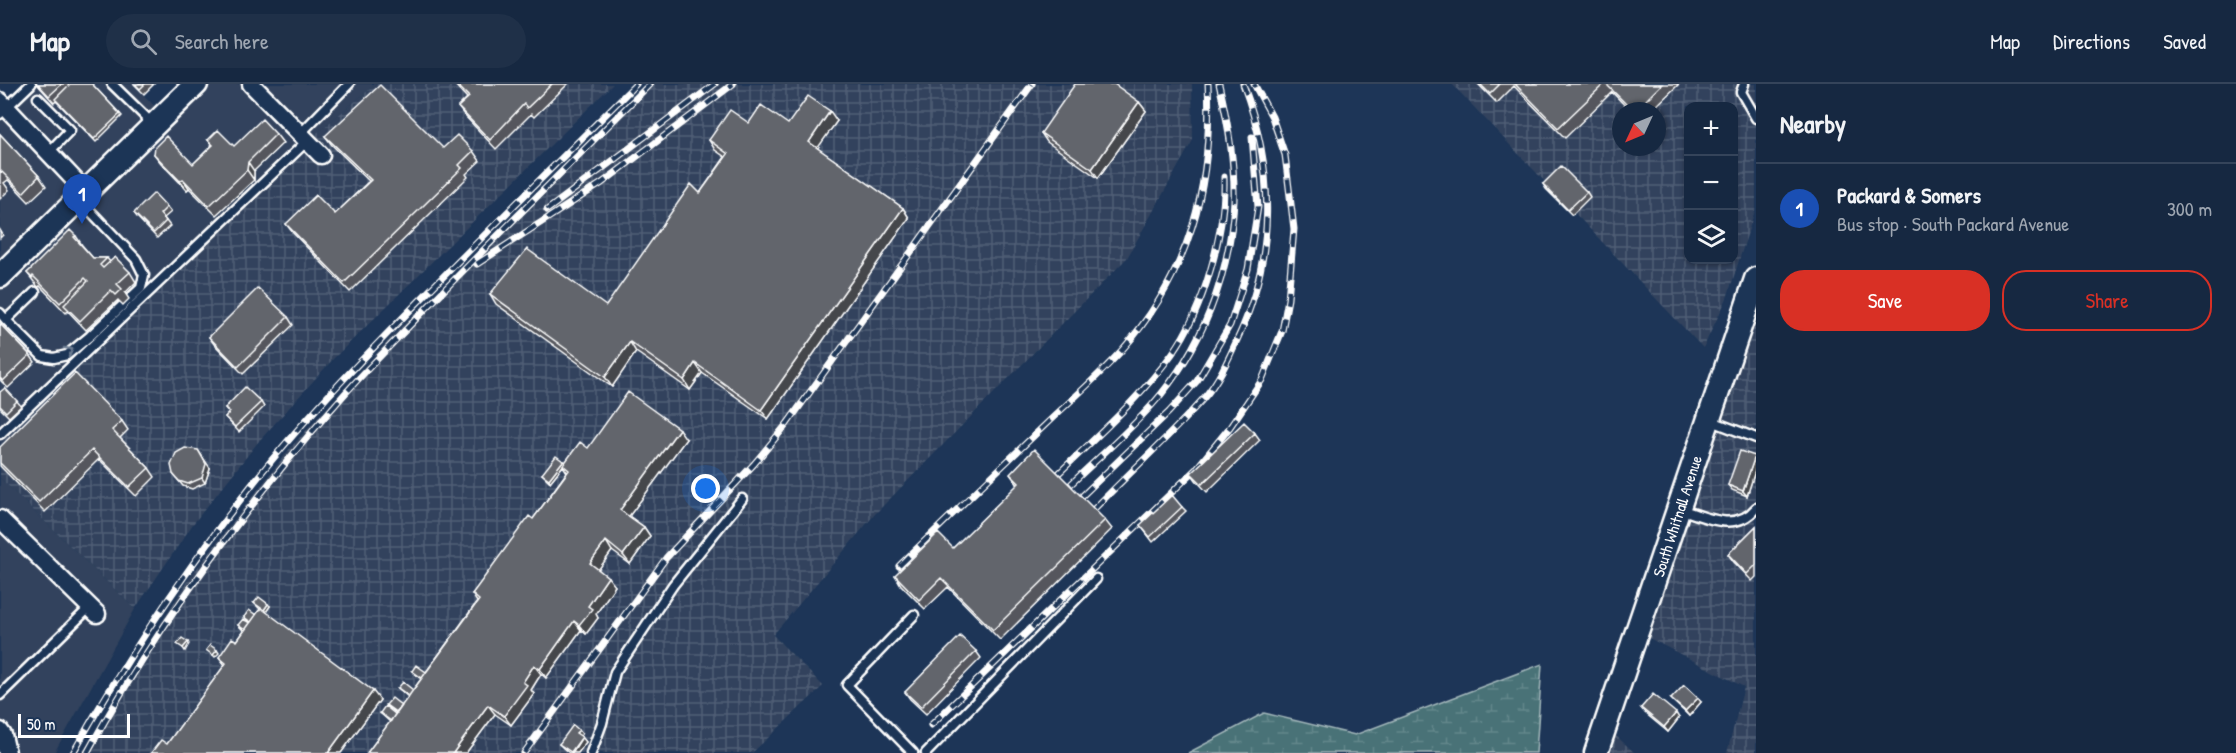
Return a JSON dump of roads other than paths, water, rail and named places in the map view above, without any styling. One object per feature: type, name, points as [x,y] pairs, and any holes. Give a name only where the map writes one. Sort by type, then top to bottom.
[{"type":"street","points":[[0,276],[196,84]]},
{"type":"street","points":[[251,84],[321,155]]},
{"type":"street","points":[[2,107],[49,152],[83,195]]},
{"type":"street","name":"South Whitnall Avenue","points":[[1596,753],[1755,283]]},
{"type":"street","points":[[0,519],[93,610]]},
{"type":"street","points":[[0,731],[8,753]]},
{"type":"lane","points":[[2,107],[31,84]]},
{"type":"lane","points":[[112,84],[154,125]]},
{"type":"lane","points":[[0,434],[304,137],[349,84]]},
{"type":"lane","points":[[1744,84],[1741,92],[1756,118]]},
{"type":"lane","points":[[38,98],[70,130],[49,152]]},
{"type":"lane","points":[[34,292],[3,316],[42,356],[54,358],[68,355],[141,288],[144,275],[136,260],[83,195]]},
{"type":"lane","points":[[1709,420],[1756,438]]},
{"type":"lane","points":[[591,753],[602,723],[615,672],[673,585],[742,499]]},
{"type":"lane","points":[[1679,509],[1727,523],[1750,516],[1756,508]]},
{"type":"lane","points":[[926,753],[1096,579]]},
{"type":"lane","points":[[0,696],[93,610]]},
{"type":"lane","points":[[913,753],[847,685],[914,615]]},
{"type":"railway","points":[[73,753],[158,614],[205,547],[274,457],[383,338],[636,84]]},
{"type":"railway","points":[[87,753],[143,659],[204,568],[306,439],[360,377],[446,288],[650,84]]},
{"type":"railway","points":[[547,210],[715,84]]},
{"type":"railway","points":[[477,264],[602,183],[733,84]]},
{"type":"railway","points":[[524,753],[666,558],[754,464],[787,424],[1032,84]]},
{"type":"railway","points":[[899,566],[1103,370],[1145,321],[1165,290],[1180,259],[1201,192],[1209,121],[1208,84]]},
{"type":"railway","points":[[1071,484],[1133,426],[1170,383],[1199,336],[1210,310],[1227,257],[1234,201],[1230,142],[1219,84]]},
{"type":"railway","points":[[1094,509],[1203,399],[1226,363],[1250,309],[1259,277],[1267,213],[1261,148],[1254,116],[1243,84]]},
{"type":"railway","points":[[931,725],[1196,469],[1230,427],[1262,380],[1282,331],[1288,299],[1294,229],[1285,155],[1272,117],[1254,84]]},
{"type":"railway","points":[[1082,496],[1169,412],[1197,381],[1230,325],[1248,269],[1258,207],[1252,137]]},
{"type":"railway","points":[[1059,473],[1146,386],[1184,336],[1211,269],[1221,221],[1224,177]]},
{"type":"place","name":"Packard & Somers","points":[[82,224]]}]
